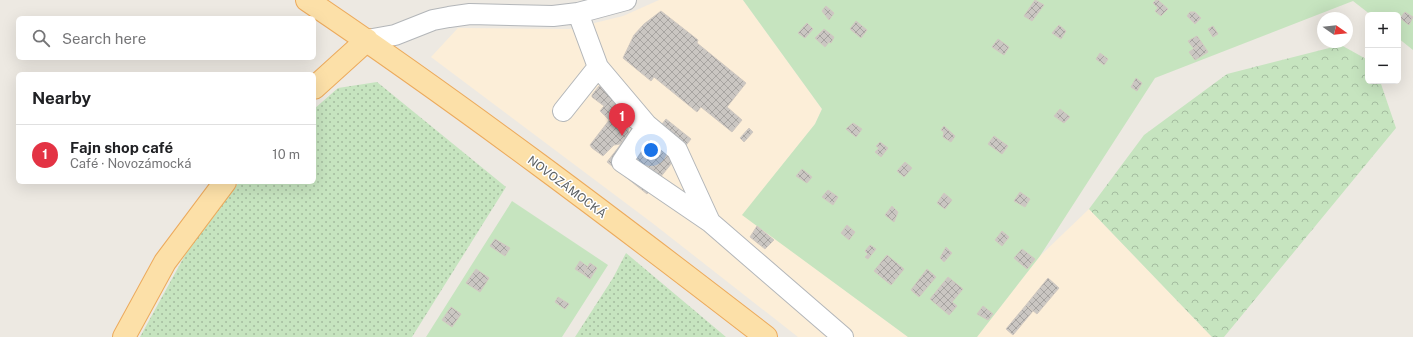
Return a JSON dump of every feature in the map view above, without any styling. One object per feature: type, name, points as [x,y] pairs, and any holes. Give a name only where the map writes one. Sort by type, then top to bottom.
[{"type":"main road","name":"NOVOZÁMOCKÁ","points":[[307,0],[367,40],[766,337]]},
{"type":"main road","points":[[316,86],[367,40]]},
{"type":"main road","points":[[124,337],[165,262],[224,184]]},
{"type":"street","points":[[367,40],[395,35],[433,20],[449,17],[470,14],[553,16],[578,13],[626,0]]},
{"type":"street","points":[[578,13],[598,67],[647,124],[677,150],[710,222]]},
{"type":"street","points":[[563,111],[591,86],[598,67]]},
{"type":"street","points":[[620,109],[647,124]]},
{"type":"street","points":[[647,124],[622,162],[710,222],[843,337]]},
{"type":"shaded area","points":[[659,0],[743,0],[822,109],[815,124],[743,215],[908,337],[798,337],[651,222],[431,57],[458,28],[570,29],[623,16]]},
{"type":"shaded area","points":[[1089,209],[1212,337],[977,337],[1040,256]]},
{"type":"green space","points":[[743,0],[1413,0],[1413,50],[1401,40],[1401,12],[1367,12],[1353,1],[1325,12],[1317,12],[1317,15],[1155,78],[1040,256],[977,337],[908,337],[742,215],[815,124],[822,109]]},
{"type":"green space","points":[[1329,48],[1346,48],[1365,58],[1365,84],[1381,84],[1396,128],[1224,337],[1212,337],[1089,209],[1144,135],[1227,74]]},
{"type":"green space","points":[[377,82],[506,187],[412,337],[140,337],[190,246],[237,184],[316,184],[316,107],[338,88]]},
{"type":"green space","points":[[512,201],[608,265],[562,337],[426,337]]},
{"type":"green space","points":[[626,253],[726,337],[575,337],[613,278]]},
{"type":"building","points":[[1035,0],[1044,5],[1032,21],[1024,16]]},
{"type":"building","points":[[1156,0],[1168,9],[1161,16],[1155,11],[1158,8],[1153,3]]},
{"type":"building","points":[[826,6],[834,13],[829,20],[822,11]]},
{"type":"building","points":[[661,11],[698,40],[697,43],[746,83],[727,107],[742,120],[732,132],[701,107],[697,112],[654,77],[651,81],[623,58],[634,35],[644,24]]},
{"type":"building","points":[[1190,12],[1195,12],[1201,18],[1195,24],[1187,16]]},
{"type":"building","points":[[1405,12],[1413,17],[1409,25],[1401,19]]},
{"type":"building","points":[[856,21],[867,30],[861,38],[850,29]]},
{"type":"building","points":[[807,23],[813,29],[805,38],[798,33]]},
{"type":"building","points":[[1059,25],[1066,31],[1061,39],[1052,33]]},
{"type":"building","points":[[1213,26],[1218,34],[1213,37],[1208,29]]},
{"type":"building","points":[[824,29],[834,37],[831,43],[829,42],[825,47],[815,38]]},
{"type":"building","points":[[1197,36],[1202,43],[1194,49],[1188,41]]},
{"type":"building","points":[[998,39],[1009,47],[1004,55],[992,47]]},
{"type":"building","points":[[1202,43],[1208,52],[1195,60],[1189,52]]},
{"type":"building","points":[[1100,53],[1108,59],[1104,65],[1096,59]]},
{"type":"building","points":[[1136,78],[1142,83],[1137,91],[1131,87]]},
{"type":"building","points":[[599,86],[622,104],[617,114],[609,120],[600,111],[604,106],[592,97]]},
{"type":"building","points":[[1060,109],[1070,117],[1064,123],[1054,116]]},
{"type":"building","points":[[610,119],[613,122],[619,121],[628,128],[629,133],[620,144],[614,145],[603,156],[590,145]]},
{"type":"building","points":[[666,119],[691,139],[647,194],[607,162],[635,126],[650,139]]},
{"type":"building","points":[[853,123],[862,129],[856,137],[846,129]]},
{"type":"building","points":[[944,126],[955,136],[951,142],[943,137],[944,132],[941,130]]},
{"type":"building","points":[[749,128],[753,132],[744,142],[740,138]]},
{"type":"building","points":[[994,136],[1008,146],[1002,154],[988,144]]},
{"type":"building","points":[[880,142],[888,148],[881,157],[875,152],[879,148],[876,146]]},
{"type":"building","points":[[905,162],[912,168],[904,177],[897,171]]},
{"type":"building","points":[[802,169],[812,177],[807,183],[796,176]]},
{"type":"building","points":[[828,190],[838,197],[833,205],[822,197]]},
{"type":"building","points":[[1020,192],[1030,199],[1025,207],[1014,201]]},
{"type":"building","points":[[944,193],[952,200],[945,209],[937,203]]},
{"type":"building","points":[[892,206],[898,212],[894,222],[885,215]]},
{"type":"building","points":[[847,225],[855,232],[849,240],[841,233]]},
{"type":"building","points":[[757,226],[774,240],[765,249],[750,237]]},
{"type":"building","points":[[1002,231],[1009,237],[1002,246],[995,240]]},
{"type":"building","points":[[495,239],[510,248],[505,256],[490,246]]},
{"type":"building","points":[[870,245],[876,249],[868,259],[865,257],[868,254],[865,251]]},
{"type":"building","points":[[946,247],[952,253],[944,262],[940,258]]},
{"type":"building","points":[[1022,249],[1035,259],[1027,269],[1014,258]]},
{"type":"building","points":[[887,255],[904,269],[891,285],[874,271]]},
{"type":"building","points":[[580,261],[588,267],[583,274],[575,269]]},
{"type":"building","points":[[590,263],[597,268],[590,279],[583,274]]},
{"type":"building","points":[[476,269],[489,278],[480,292],[466,283]]},
{"type":"building","points":[[927,269],[936,277],[919,297],[911,290]]},
{"type":"building","points":[[948,277],[963,289],[952,302],[957,306],[949,315],[930,299]]},
{"type":"building","points":[[1048,278],[1059,288],[1037,314],[1026,305]]},
{"type":"building","points":[[558,297],[569,304],[565,309],[555,302]]},
{"type":"building","points":[[1026,305],[1033,311],[1013,335],[1006,329]]},
{"type":"building","points":[[983,306],[993,314],[988,320],[977,314]]},
{"type":"building","points":[[451,307],[461,314],[452,327],[442,320]]},
{"type":"place","name":"Fajn shop café","points":[[622,136]]}]
